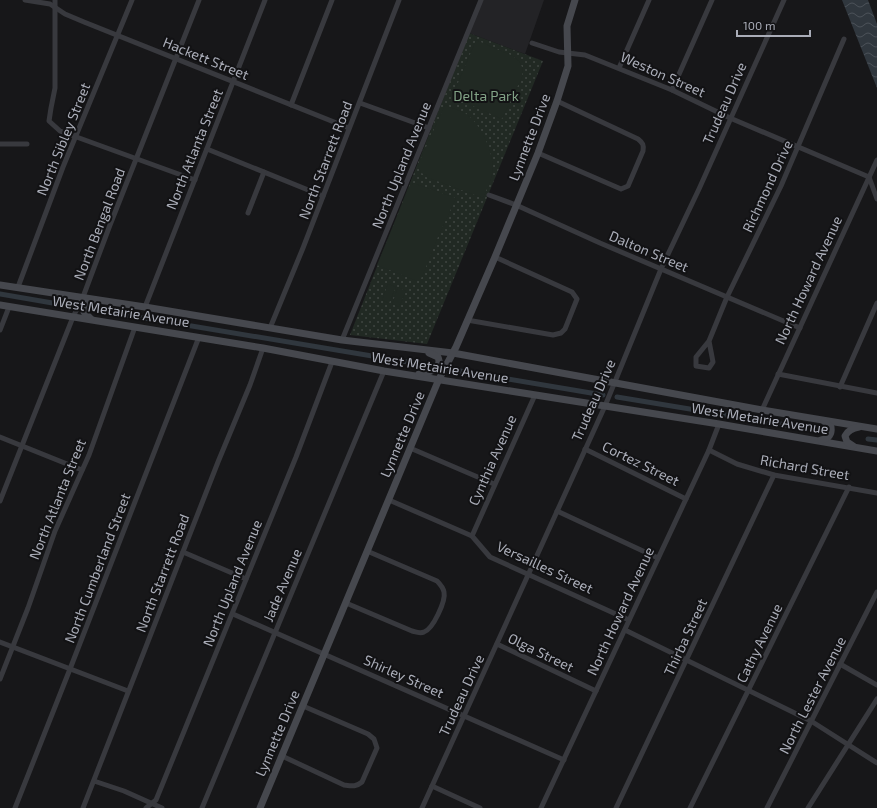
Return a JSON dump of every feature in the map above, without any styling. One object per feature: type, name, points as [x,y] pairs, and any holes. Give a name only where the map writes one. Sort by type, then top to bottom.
[{"type":"main road","name":"Lynnette Drive","points":[[260,808],[439,379],[453,353],[538,153],[568,69],[569,53],[567,26],[574,0]]},
{"type":"main road","name":"West Metairie Avenue","points":[[0,285],[84,297],[342,340],[453,353],[762,410],[877,429]]},
{"type":"main road","points":[[92,320],[86,316],[84,306],[87,302],[100,300]]},
{"type":"main road","name":"West Metairie Avenue","points":[[0,305],[263,348],[407,375],[719,424],[877,451]]},
{"type":"main road","points":[[407,375],[425,374],[434,370],[439,365],[440,361],[438,356],[420,349]]},
{"type":"main road","points":[[815,440],[824,440],[830,437],[832,432],[831,426],[822,420]]},
{"type":"main road","points":[[854,447],[847,442],[845,436],[847,432],[854,428],[866,427]]},
{"type":"street","name":"Hackett Street","points":[[26,0],[50,4],[65,14],[118,36],[349,128]]},
{"type":"street","points":[[55,0],[55,88],[49,121],[60,131],[195,180]]},
{"type":"street","name":"North Sibley Street","points":[[18,287],[76,136],[132,0]]},
{"type":"street","name":"North Bengal Road","points":[[0,501],[73,317],[84,297],[110,225],[199,0]]},
{"type":"street","name":"North Atlanta Street","points":[[145,307],[265,0]]},
{"type":"street","points":[[291,105],[332,0]]},
{"type":"street","name":"North Starrett Road","points":[[270,328],[303,248],[399,0]]},
{"type":"street","name":"North Upland Avenue","points":[[342,340],[481,0]]},
{"type":"street","points":[[619,68],[649,0]]},
{"type":"street","points":[[672,90],[712,0]]},
{"type":"street","name":"Trudeau Drive","points":[[422,808],[605,406],[661,270],[784,0]]},
{"type":"street","name":"Richmond Drive","points":[[709,341],[713,362],[709,368],[696,366],[696,357],[709,341],[727,297],[781,186],[844,39]]},
{"type":"street","name":"Weston Street","points":[[532,44],[559,52],[585,54],[672,90],[730,118],[869,177]]},
{"type":"street","points":[[538,153],[621,189],[628,186],[643,151],[644,146],[638,138],[557,101]]},
{"type":"street","points":[[360,103],[429,128]]},
{"type":"street","points":[[0,144],[27,144]]},
{"type":"street","points":[[207,149],[323,196]]},
{"type":"street","name":"North Howard Avenue","points":[[762,410],[877,160]]},
{"type":"street","points":[[248,213],[264,172]]},
{"type":"street","points":[[869,177],[877,199]]},
{"type":"street","name":"Dalton Street","points":[[489,195],[516,205],[661,270],[800,328]]},
{"type":"street","points":[[467,320],[553,335],[561,333],[565,329],[577,299],[574,294],[495,257]]},
{"type":"street","points":[[840,386],[877,303]]},
{"type":"street","points":[[0,330],[9,306]]},
{"type":"street","name":"North Atlanta Street","points":[[0,679],[55,531],[82,470],[135,327]]},
{"type":"street","name":"North Cumberland Street","points":[[15,808],[199,337]]},
{"type":"street","name":"North Starrett Road","points":[[83,808],[218,462],[250,385],[263,348]]},
{"type":"street","name":"North Upland Avenue","points":[[146,808],[156,800],[233,614],[296,457],[332,362]]},
{"type":"street","name":"Jade Avenue","points":[[202,808],[384,371]]},
{"type":"street","points":[[778,374],[877,393]]},
{"type":"street","name":"Cynthia Avenue","points":[[472,536],[535,395]]},
{"type":"street","name":"North Howard Avenue","points":[[541,808],[709,450],[719,424]]},
{"type":"street","points":[[0,437],[82,470]]},
{"type":"street","points":[[410,448],[494,484]]},
{"type":"street","name":"Cortez Street","points":[[585,449],[686,499]]},
{"type":"street","name":"Richard Street","points":[[709,450],[737,464],[774,476],[849,487],[877,493]]},
{"type":"street","name":"Thirba Street","points":[[616,808],[774,476]]},
{"type":"street","name":"Cathy Avenue","points":[[690,808],[849,487]]},
{"type":"street","name":"Versailles Street","points":[[389,500],[472,536],[490,557],[529,573],[629,620]]},
{"type":"street","points":[[557,511],[658,558]]},
{"type":"street","points":[[346,602],[412,631],[420,633],[428,630],[432,626],[442,603],[444,592],[437,582],[367,551]]},
{"type":"street","points":[[183,552],[246,579]]},
{"type":"street","name":"North Lester Avenue","points":[[767,808],[877,592]]},
{"type":"street","name":"Shirley Street","points":[[233,614],[564,760]]},
{"type":"street","points":[[625,630],[811,721],[877,763]]},
{"type":"street","points":[[0,642],[128,691]]},
{"type":"street","name":"Olga Street","points":[[497,644],[596,691]]},
{"type":"street","points":[[840,664],[877,685]]},
{"type":"street","points":[[808,808],[877,699]]},
{"type":"street","points":[[282,756],[344,785],[352,786],[358,785],[362,782],[377,748],[374,739],[368,734],[303,706]]},
{"type":"street","points":[[94,781],[162,808]]},
{"type":"street","points":[[432,786],[480,808]]},
{"type":"shaded area","points":[[482,0],[544,0],[525,54],[469,33]]},
{"type":"green space","name":"Delta Park","points":[[469,33],[543,61],[427,344],[350,335]]},
{"type":"green space","points":[[476,40],[513,56],[519,61],[523,69],[522,77],[502,119],[457,99],[455,90]]},
{"type":"green space","points":[[445,105],[465,113],[471,118],[477,124],[486,140],[492,158],[493,167],[491,180],[483,198],[426,177],[427,175],[421,173],[418,165]]},
{"type":"green space","points":[[413,183],[456,198],[437,239],[422,277],[417,281],[377,265],[410,185]]},
{"type":"green space","points":[[388,284],[396,287],[389,303],[382,300]]},
{"type":"green space","points":[[398,287],[406,291],[399,307],[392,304]]},
{"type":"water","points":[[842,0],[868,0],[877,24],[877,88]]},
{"type":"waterway","points":[[0,294],[70,306]]},
{"type":"waterway","points":[[90,309],[432,366]]},
{"type":"waterway","points":[[454,370],[603,395]]},
{"type":"waterway","points":[[617,397],[811,429]]},
{"type":"waterway","points":[[868,439],[877,440]]}]
